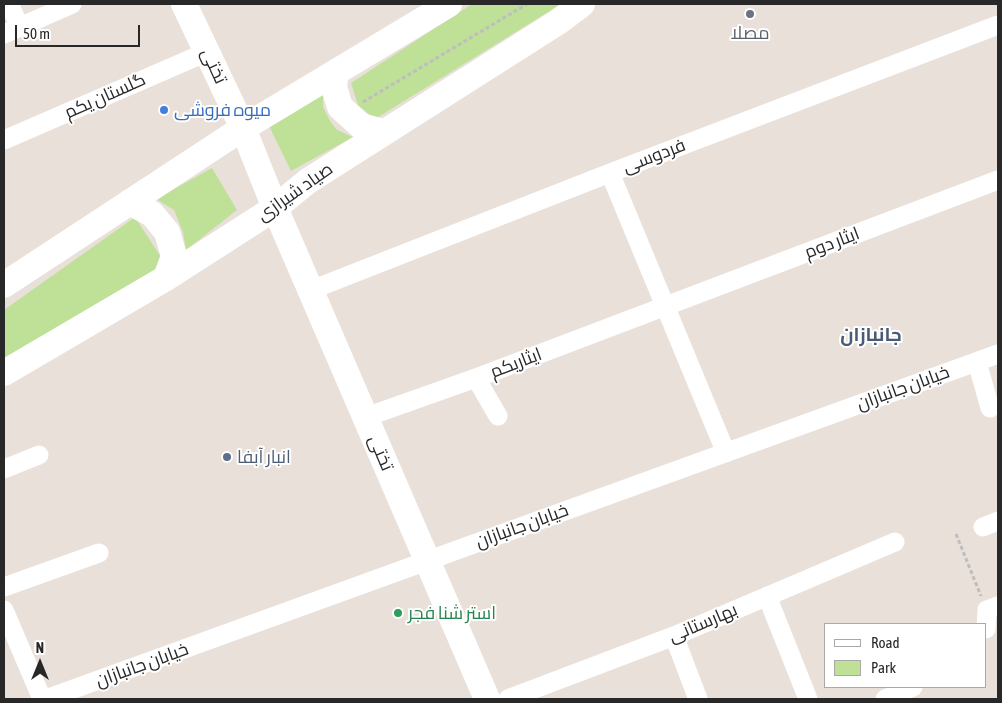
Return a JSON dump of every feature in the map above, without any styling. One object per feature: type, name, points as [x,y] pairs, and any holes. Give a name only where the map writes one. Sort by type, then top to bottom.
[{"type":"main road","name":"تختی","points":[[184,4],[243,128],[275,208],[487,699]]},
{"type":"main road","points":[[4,285],[243,128],[449,4]]},
{"type":"main road","name":"صیاد شیرازی","points":[[4,373],[166,278],[275,208],[308,181],[558,22],[582,4]]},
{"type":"main road","points":[[336,72],[334,87],[340,107],[360,126],[384,132]]},
{"type":"main road","points":[[130,202],[152,214],[167,232],[174,256],[166,278]]},
{"type":"street","points":[[9,4],[12,30],[72,4]]},
{"type":"street","name":"فردوسی","points":[[311,290],[610,173],[998,25]]},
{"type":"street","name":"گلستان یکم","points":[[4,140],[207,52]]},
{"type":"street","points":[[610,173],[726,453]]},
{"type":"street","name":"ایثار دوم","points":[[665,306],[998,180]]},
{"type":"street","name":"ایثاریکم","points":[[366,418],[665,306]]},
{"type":"street","name":"خیابان جانبازان","points":[[46,699],[998,354]]},
{"type":"street","points":[[977,362],[990,408]]},
{"type":"street","points":[[476,378],[498,416]]},
{"type":"street","points":[[4,469],[38,455]]},
{"type":"street","name":"بهارستانی","points":[[508,699],[674,636],[895,542]]},
{"type":"street","points":[[4,587],[99,553]]},
{"type":"street","points":[[767,596],[808,699]]},
{"type":"street","points":[[987,626],[993,608]]},
{"type":"street","points":[[4,610],[42,699]]},
{"type":"street","points":[[674,636],[698,699]]},
{"type":"street","points":[[885,699],[911,688]]},
{"type":"path","points":[[358,105],[527,4]]},
{"type":"path","points":[[956,534],[993,608]]},
{"type":"green space","points":[[472,4],[561,4],[375,119],[358,105],[351,83]]},
{"type":"green space","points":[[323,91],[323,107],[330,121],[337,130],[353,137],[291,171],[269,126]]},
{"type":"green space","points":[[212,168],[237,210],[186,250],[183,232],[174,210],[156,199]]},
{"type":"green space","points":[[135,217],[166,265],[4,373],[4,310]]},
{"type":"place","name":"مصلا","points":[[750,14]]},
{"type":"place","name":"میوه فروشی","points":[[164,110]]},
{"type":"place","name":"انبار آبفا","points":[[227,457]]},
{"type":"place","name":"استر شنا فجر","points":[[398,613]]},
{"type":"district","name":"جانبازان","points":[[871,335]]}]
